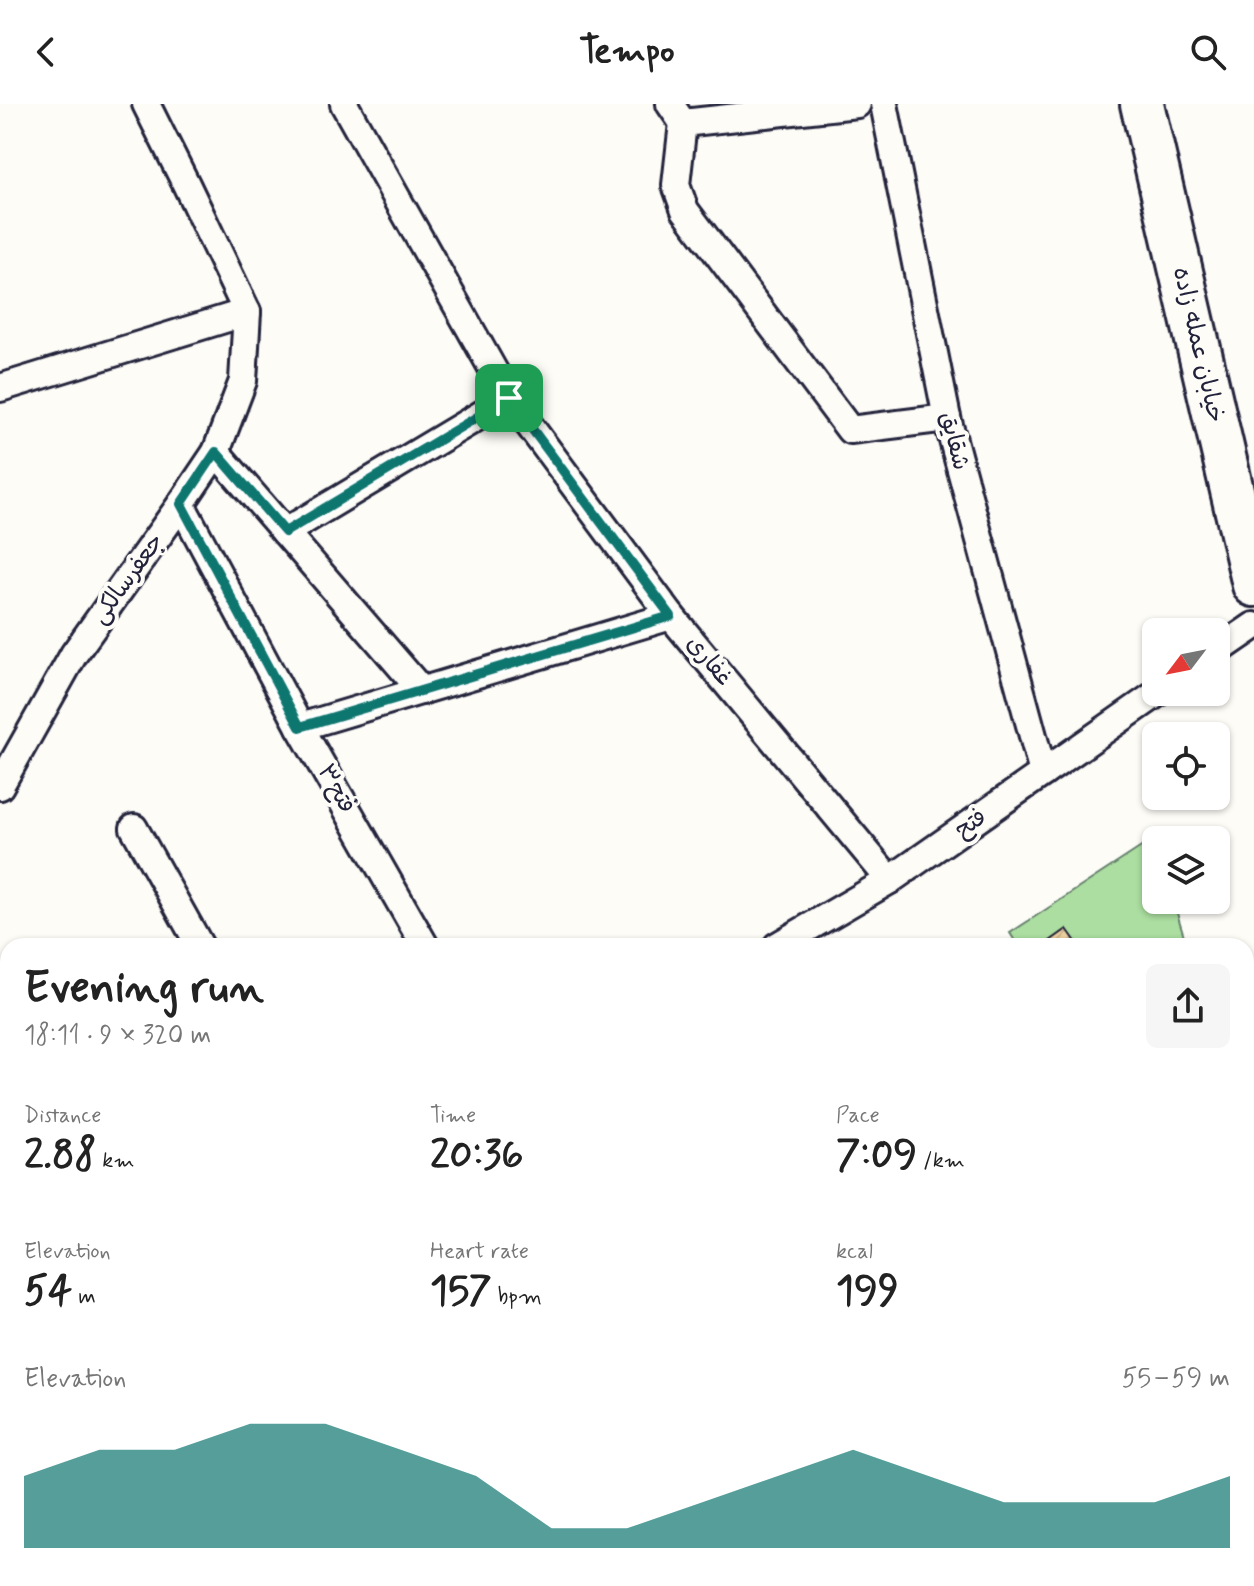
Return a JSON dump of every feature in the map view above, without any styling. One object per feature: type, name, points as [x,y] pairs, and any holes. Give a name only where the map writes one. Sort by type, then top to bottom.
[{"type":"main road","name":"خیابان عمله زاده","points":[[1142,104],[1254,585]]},
{"type":"street","name":"جعفرسالکی","points":[[0,786],[74,654],[216,452],[243,381],[247,312],[146,104]]},
{"type":"street","name":"غفاری","points":[[344,104],[509,398],[671,616],[890,880]]},
{"type":"street","points":[[857,104],[676,114],[676,185],[685,210],[850,430],[947,418]]},
{"type":"street","name":"شقایق","points":[[884,104],[947,418],[1043,773]]},
{"type":"street","points":[[0,388],[247,312]]},
{"type":"street","points":[[285,532],[509,398]]},
{"type":"street","points":[[216,452],[422,691]]},
{"type":"street","name":"فتح۳","points":[[181,504],[300,727],[420,938]]},
{"type":"street","points":[[300,727],[671,616]]},
{"type":"street","points":[[1230,642],[1254,626]]},
{"type":"street","name":"فتح","points":[[791,938],[890,880],[1142,704]]},
{"type":"street","points":[[134,828],[196,938]]},
{"type":"green space","points":[[1142,847],[1142,914],[1177,914],[1185,938],[1013,938],[1010,933]]},
{"type":"building","points":[[1067,929],[1073,938],[1054,938]]},
{"type":"route","points":[[509,398],[671,616],[300,727],[181,504],[216,452],[285,532],[509,398]]}]
